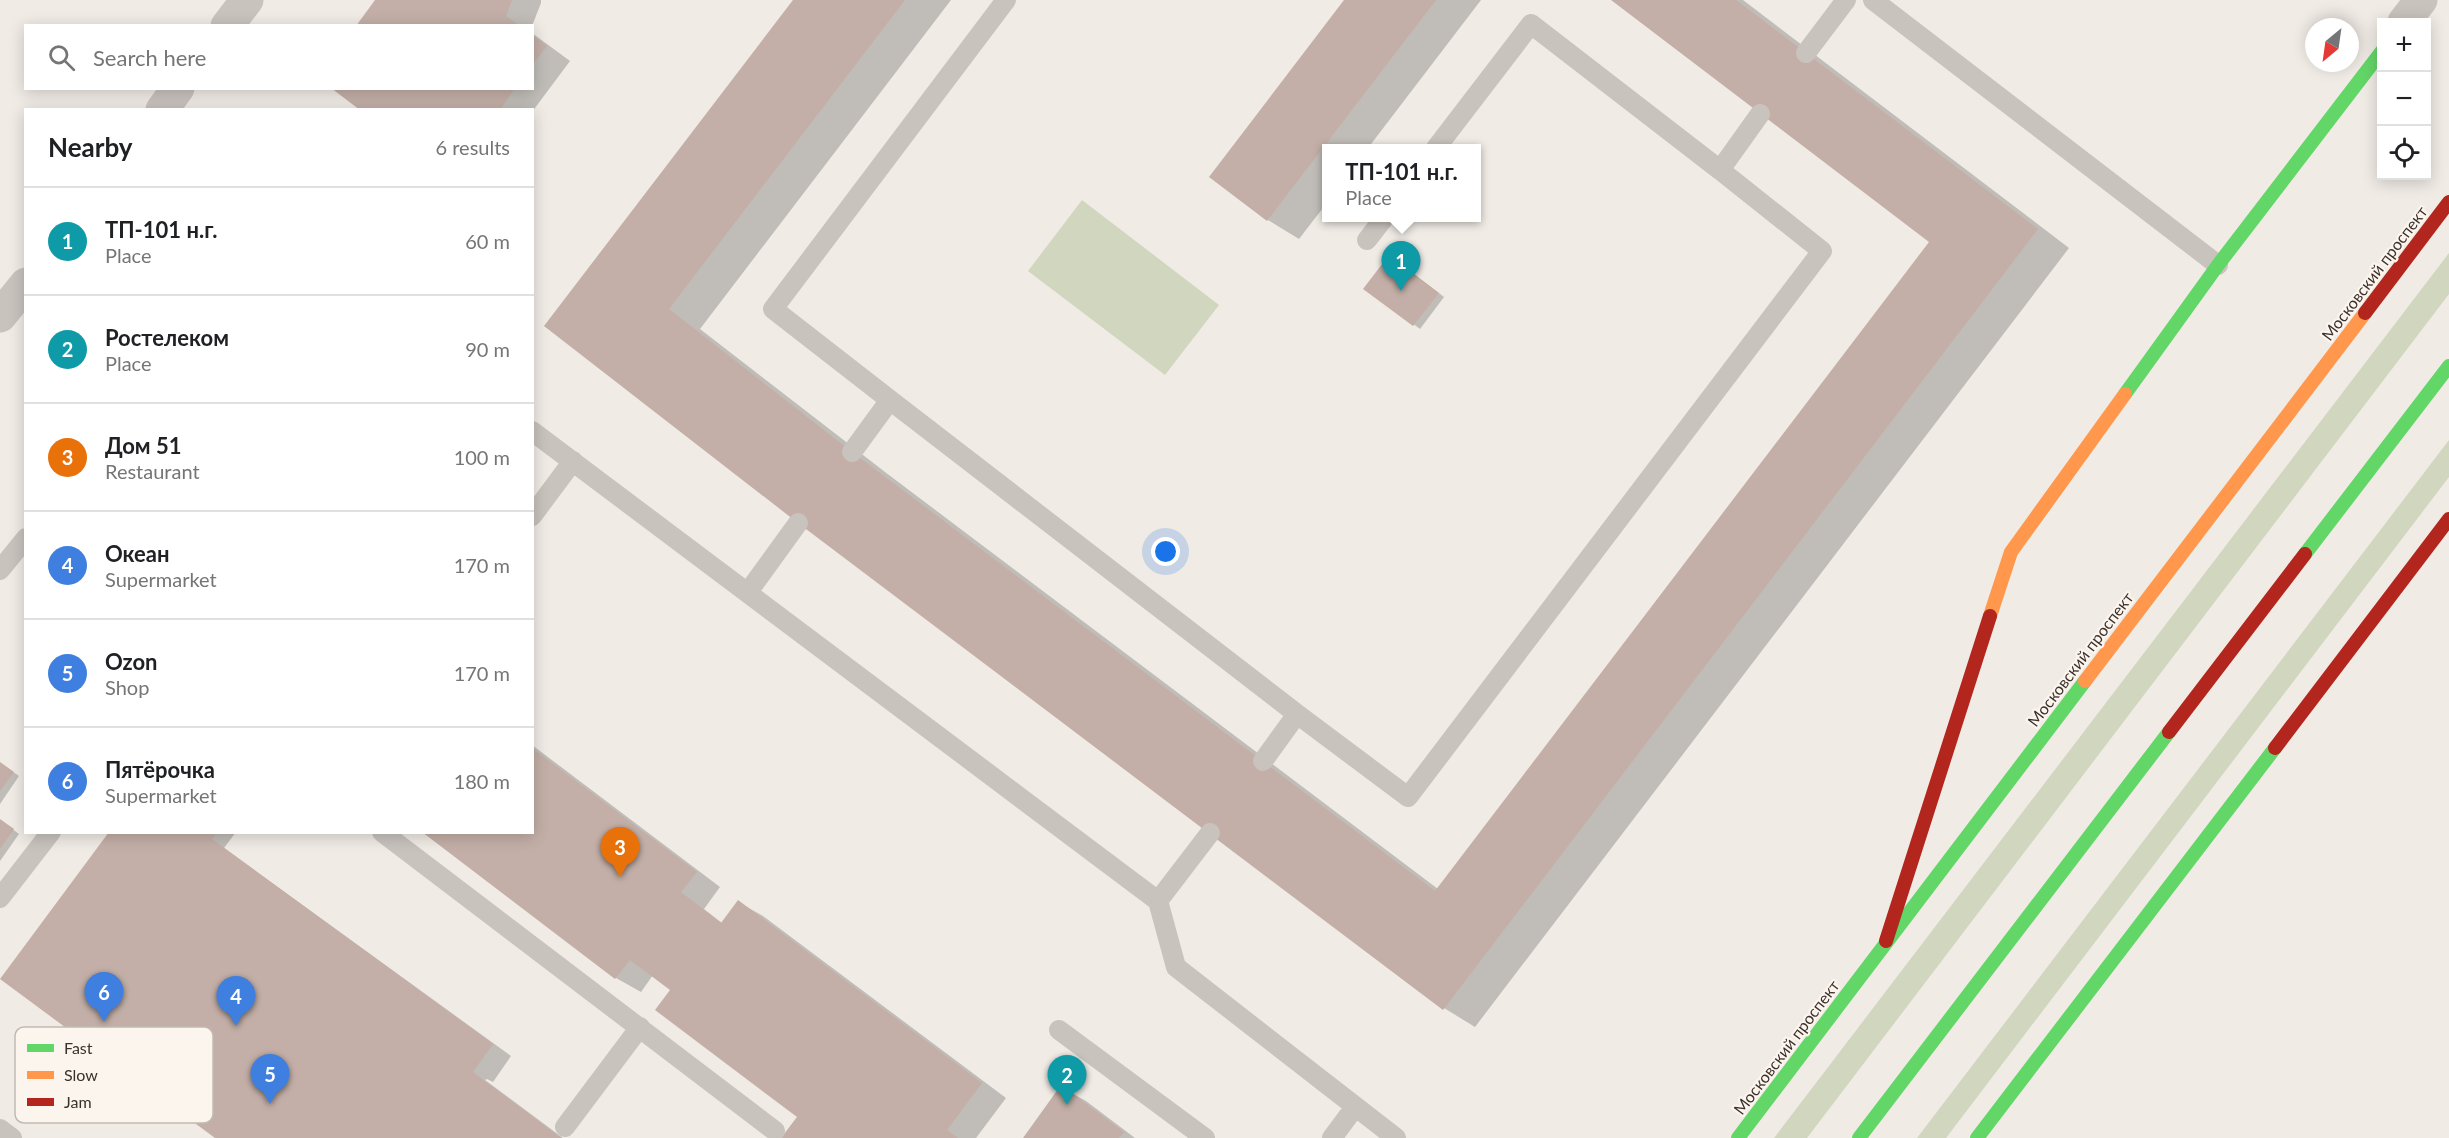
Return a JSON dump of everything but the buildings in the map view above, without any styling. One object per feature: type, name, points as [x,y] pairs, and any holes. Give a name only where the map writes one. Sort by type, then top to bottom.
[{"type":"main road","points":[[1885,943],[2011,552],[2218,265],[2377,58]]},
{"type":"main road","name":"Московский проспект","points":[[1738,1138],[2449,202]]},
{"type":"main road","points":[[1859,1138],[2449,366]]},
{"type":"main road","points":[[1977,1138],[2449,519]]},
{"type":"street","points":[[229,24],[247,0]]},
{"type":"street","points":[[2407,18],[2421,0]]},
{"type":"street","points":[[163,108],[177,90]]},
{"type":"street","points":[[0,316],[24,286]]},
{"type":"lane","points":[[1006,0],[773,309],[1297,714],[1408,797],[1822,251],[1530,24],[1439,144]]},
{"type":"lane","points":[[1806,53],[1846,0]]},
{"type":"lane","points":[[1873,0],[2218,265]]},
{"type":"lane","points":[[1720,171],[1760,114]]},
{"type":"lane","points":[[1367,240],[1381,222]]},
{"type":"lane","points":[[852,452],[890,400]]},
{"type":"lane","points":[[534,432],[1158,901],[1176,967],[1396,1138]]},
{"type":"lane","points":[[534,513],[573,461]]},
{"type":"lane","points":[[748,592],[798,523]]},
{"type":"lane","points":[[0,570],[24,540]]},
{"type":"lane","points":[[1263,761],[1297,714]]},
{"type":"lane","points":[[1158,901],[1210,833]]},
{"type":"lane","points":[[0,898],[49,834]]},
{"type":"lane","points":[[385,834],[775,1131]]},
{"type":"lane","points":[[565,1127],[640,1027]]},
{"type":"lane","points":[[1059,1030],[1205,1138]]},
{"type":"lane","points":[[1332,1138],[1355,1107]]},
{"type":"lane","points":[[0,1129],[12,1138]]},
{"type":"green space","points":[[1082,200],[1219,305],[1165,375],[1028,271]]},
{"type":"green space","points":[[2449,253],[2449,294],[1807,1138],[1774,1138]]},
{"type":"green space","points":[[2449,440],[2449,477],[1946,1138],[1917,1138]]},
{"type":"traffic: fast","points":[[2125,394],[2218,265],[2377,58]]},
{"type":"traffic: fast","points":[[2305,554],[2449,366]]},
{"type":"traffic: fast","points":[[1738,1138],[2085,681]]},
{"type":"traffic: fast","points":[[1859,1138],[2169,732]]},
{"type":"traffic: fast","points":[[1977,1138],[2275,748]]},
{"type":"traffic: slow","points":[[2085,681],[2365,313]]},
{"type":"traffic: slow","points":[[1990,616],[2011,552],[2125,394]]},
{"type":"traffic: jam","points":[[2365,313],[2449,202]]},
{"type":"traffic: jam","points":[[2275,748],[2449,519]]},
{"type":"traffic: jam","points":[[2169,732],[2305,554]]},
{"type":"traffic: jam","points":[[1886,941],[1990,616]]},
{"type":"place","name":"ТП-101 н.г.","points":[[1401,291]]},
{"type":"place","name":"Дом 51","points":[[620,877]]},
{"type":"place","name":"Пятёрочка","points":[[104,1022]]},
{"type":"place","name":"Океан","points":[[236,1026]]},
{"type":"place","name":"Ozon","points":[[270,1104]]},
{"type":"place","name":"Ростелеком","points":[[1067,1105]]}]
